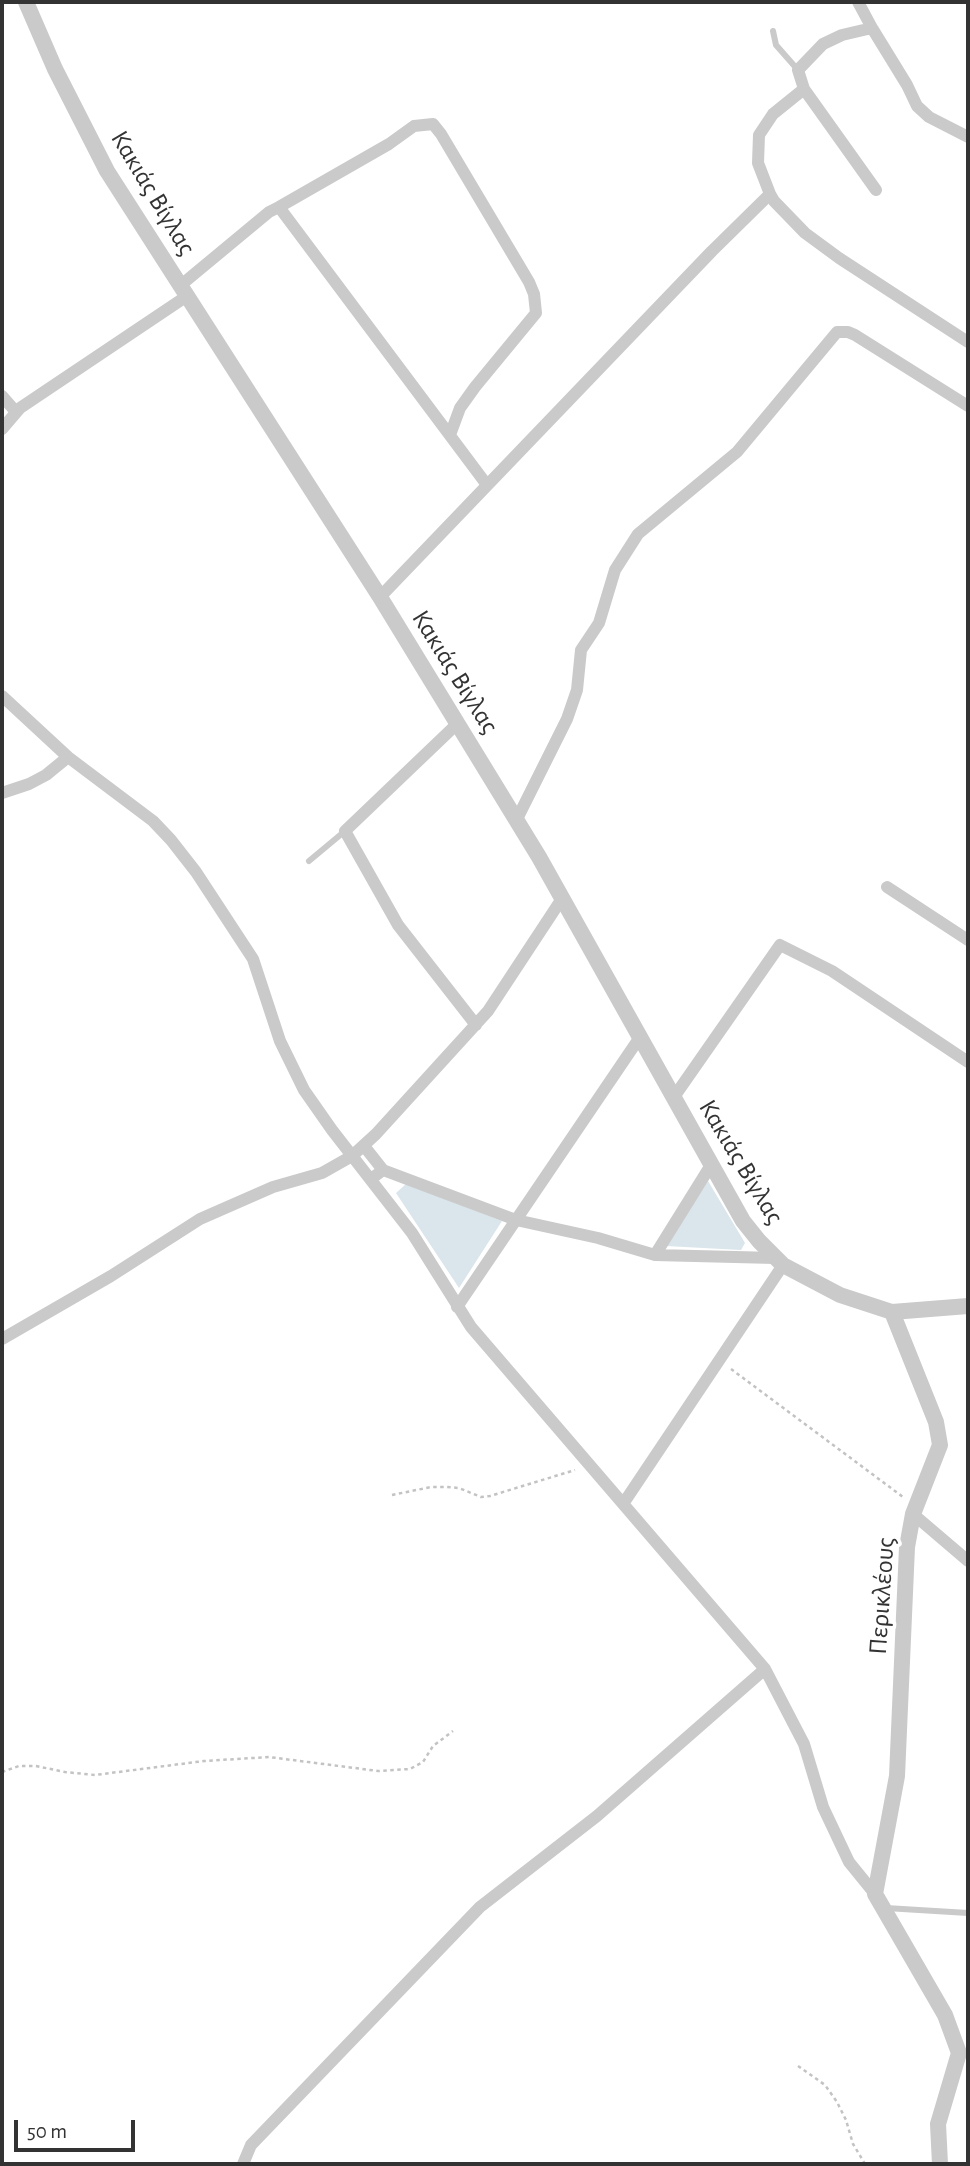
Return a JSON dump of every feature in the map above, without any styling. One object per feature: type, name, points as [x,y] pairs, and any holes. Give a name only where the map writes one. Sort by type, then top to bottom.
[{"type":"street","name":"Κακιάς Βίγλας","points":[[26,2],[55,69],[107,171],[458,723],[563,897],[743,1221],[779,1261],[840,1295],[892,1312]]},
{"type":"street","points":[[858,2],[918,106],[929,117],[968,137]]},
{"type":"street","points":[[872,27],[823,44],[798,70],[804,89],[876,190]]},
{"type":"street","points":[[804,89],[773,114],[759,135],[758,163],[774,201],[806,233],[839,258],[968,342]]},
{"type":"street","points":[[2,429],[16,412],[184,290],[269,212],[389,144],[414,126],[433,124],[442,134],[529,282],[534,294],[536,313],[460,408],[450,435]]},
{"type":"street","points":[[380,597],[770,194]]},
{"type":"street","points":[[279,206],[487,485]]},
{"type":"street","points":[[516,821],[567,719],[577,690],[581,650],[599,623],[615,570],[638,534],[737,452],[837,332],[855,335],[968,406]]},
{"type":"street","points":[[2,396],[16,412]]},
{"type":"street","points":[[2,696],[68,757],[153,821],[172,840],[253,959],[280,1041],[304,1090],[412,1233],[457,1307],[487,1347],[765,1669],[804,1744],[823,1807],[849,1862],[880,1901],[945,2015],[964,2057],[938,2124],[940,2164]]},
{"type":"street","points":[[458,723],[345,831],[398,925],[476,1025]]},
{"type":"street","points":[[2,793],[46,775],[68,757]]},
{"type":"street","points":[[887,887],[968,940]]},
{"type":"street","points":[[2,1339],[111,1276],[200,1219],[273,1187],[322,1173],[352,1156],[476,1025],[498,998],[563,897]]},
{"type":"street","points":[[674,1097],[780,944],[831,971],[968,1062]]},
{"type":"street","points":[[457,1307],[640,1037]]},
{"type":"street","points":[[364,1146],[383,1170],[516,1220],[598,1238],[654,1255],[779,1261],[720,1361],[623,1504]]},
{"type":"street","points":[[654,1255],[710,1165]]},
{"type":"street","points":[[371,1179],[383,1170]]},
{"type":"street","points":[[892,1312],[968,1306]]},
{"type":"street","name":"Περικλέους","points":[[880,1901],[897,1776],[907,1547],[914,1510],[940,1445],[936,1422],[892,1312]]},
{"type":"street","points":[[914,1510],[968,1561]]},
{"type":"street","points":[[243,2164],[251,2145],[480,1907],[597,1816],[765,1669]]},
{"type":"lane","points":[[772,31],[776,45],[798,70]]},
{"type":"lane","points":[[309,861],[345,831]]},
{"type":"lane","points":[[880,1901],[968,1913]]},
{"type":"path","points":[[720,1361],[914,1510]]},
{"type":"path","points":[[392,1495],[431,1487],[447,1487],[459,1488],[481,1497],[490,1496],[566,1474],[587,1462]]},
{"type":"path","points":[[2,1772],[19,1766],[36,1766],[95,1774],[204,1761],[269,1757],[378,1771],[410,1769],[423,1762],[433,1746],[453,1731]]},
{"type":"path","points":[[798,2066],[825,2085],[837,2102],[853,2144],[865,2164]]},
{"type":"shaded area","points":[[708,1181],[745,1243],[741,1250],[666,1246]]},
{"type":"shaded area","points":[[406,1184],[502,1221],[459,1288],[396,1193]]}]
